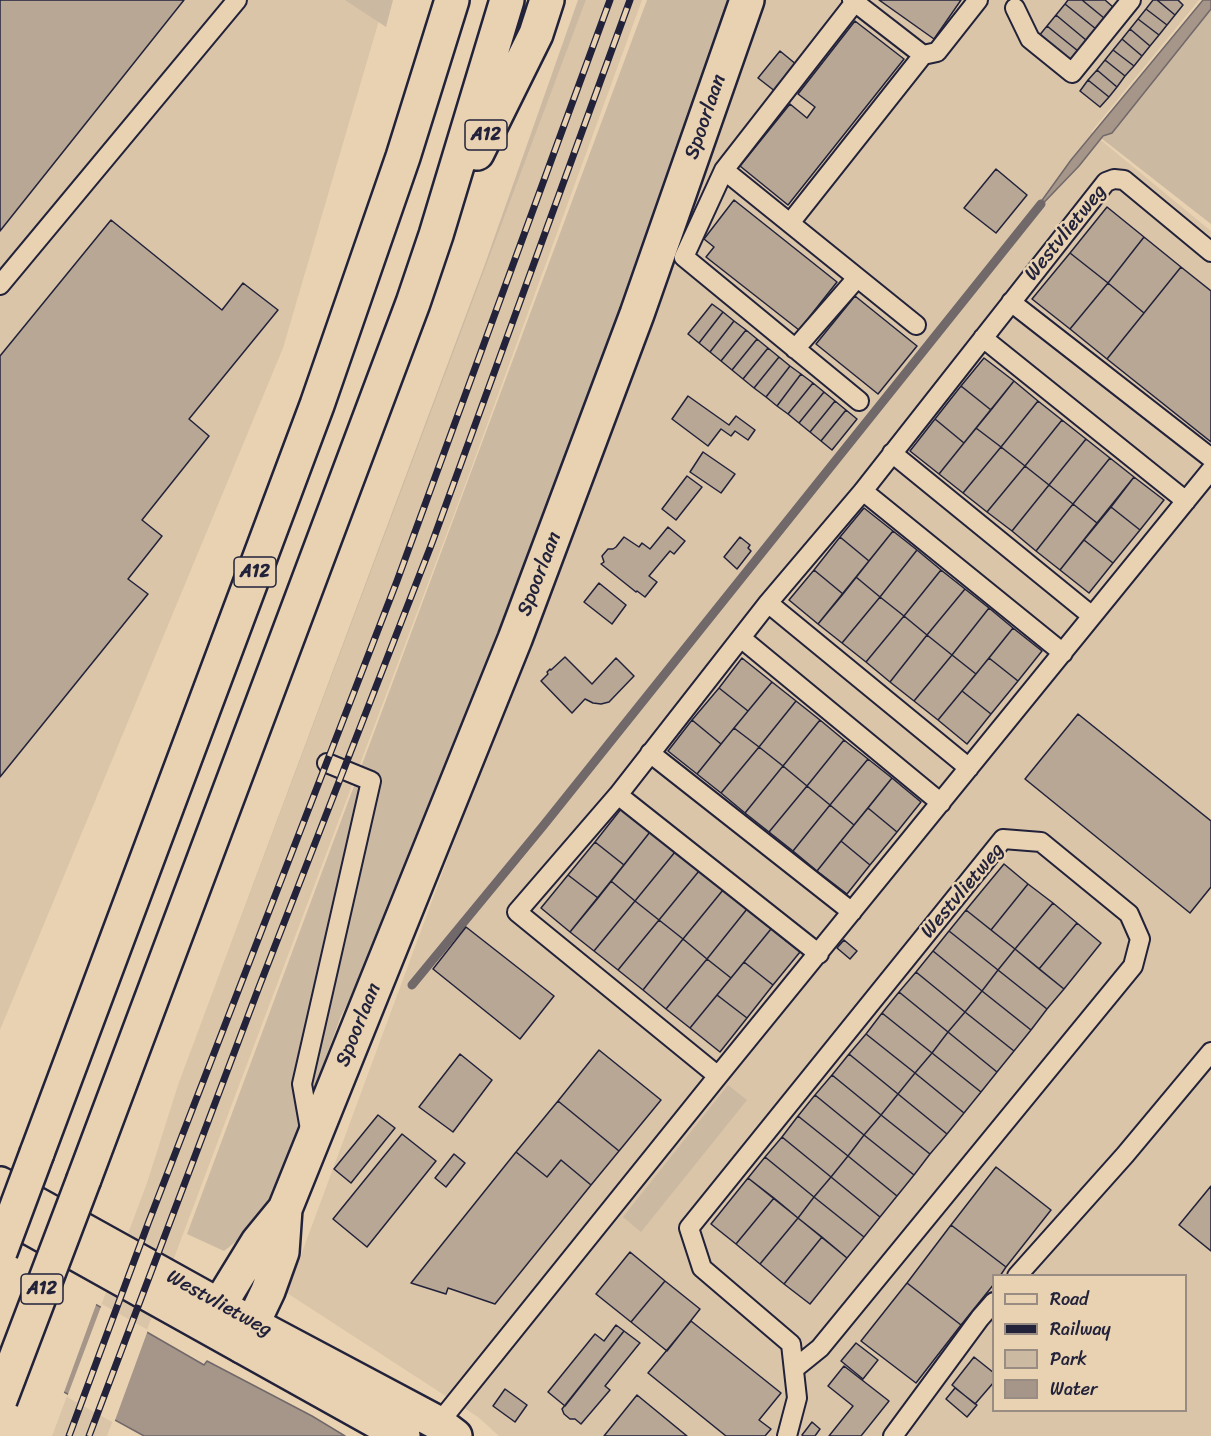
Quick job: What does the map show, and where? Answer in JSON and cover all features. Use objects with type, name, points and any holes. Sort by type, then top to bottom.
[{"type":"main road","name":"A12","points":[[0,1400],[358,454],[436,235],[507,0]]},
{"type":"main road","name":"A12","points":[[436,235],[536,34],[548,0]]},
{"type":"main road","name":"Spoorlaan","points":[[247,1335],[268,1291],[282,1252],[285,1209],[515,639],[637,314],[747,0]]},
{"type":"main road","name":"A12","points":[[0,1252],[317,405],[399,168],[450,4]]},
{"type":"main road","name":"Westvlietweg","points":[[0,1184],[247,1335],[403,1436]]},
{"type":"main road","name":"Spoorlaan","points":[[212,1315],[258,1242],[285,1209]]},
{"type":"main road","name":"Westvlietweg","points":[[0,1211],[212,1315]]},
{"type":"main road","name":"Westvlietweg","points":[[247,1335],[441,1432]]},
{"type":"lane","points":[[0,285],[237,0]]},
{"type":"lane","points":[[790,223],[923,55],[937,52],[978,0]]},
{"type":"lane","points":[[1014,3],[1030,39],[1072,73],[1131,0]]},
{"type":"lane","name":"Spoorlaan","points":[[859,401],[684,257],[724,170],[854,1],[923,55]]},
{"type":"lane","name":"Spoorlaan","points":[[724,170],[916,325]]},
{"type":"lane","name":"Westvlietweg","points":[[718,1076],[517,912],[618,795],[768,603],[863,491],[1106,182],[1114,179],[1124,180],[1211,252]]},
{"type":"lane","points":[[795,349],[858,278]]},
{"type":"lane","points":[[1011,302],[1211,458]]},
{"type":"lane","points":[[983,338],[1186,501]]},
{"type":"lane","points":[[892,453],[1092,616]]},
{"type":"lane","name":"Westvlietweg","points":[[441,1432],[718,1076],[1211,470]]},
{"type":"lane","points":[[863,491],[1063,653]]},
{"type":"lane","points":[[768,603],[969,768]]},
{"type":"lane","points":[[741,638],[941,803]]},
{"type":"lane","points":[[650,753],[852,912]]},
{"type":"lane","name":"Spoorlaan","points":[[312,1139],[302,1084],[371,780],[327,763]]},
{"type":"lane","points":[[618,795],[819,954]]},
{"type":"lane","name":"Westvlietweg","points":[[787,1436],[797,1398],[791,1344],[702,1268],[689,1228],[1003,839],[1041,842],[1129,914],[1140,939],[1134,966],[820,1348],[794,1369]]},
{"type":"lane","points":[[1018,1274],[1125,1155],[1211,1052]]},
{"type":"lane","points":[[893,1436],[992,1303]]},
{"type":"shaded area","points":[[0,0],[385,0],[283,348],[0,1030]]},
{"type":"shaded area","points":[[586,0],[642,0],[468,477],[107,1436],[52,1436],[147,1183],[178,1085]]},
{"type":"shaded area","points":[[765,0],[1199,0],[1091,132],[1211,231],[1211,1436],[499,1436],[478,1417],[287,1293]]},
{"type":"green space","points":[[345,0],[393,0],[386,27]]},
{"type":"green space","points":[[578,0],[586,0],[178,1085],[485,264]]},
{"type":"green space","points":[[647,0],[733,0],[495,645],[378,945],[341,1016],[280,1181],[258,1224],[224,1251],[187,1234]]},
{"type":"green space","points":[[1211,9],[1211,224],[1101,138],[1112,133]]},
{"type":"green space","points":[[728,1085],[747,1100],[641,1232],[623,1217]]},
{"type":"water","points":[[1203,0],[1211,0],[1211,9],[1112,133],[1103,136],[1079,166],[1030,217],[1071,160]]},
{"type":"water","points":[[0,1253],[204,1365],[207,1361],[312,1416],[345,1436],[144,1436],[0,1357]]},
{"type":"pier","points":[[0,1250],[97,1302],[63,1395],[0,1360]]},
{"type":"pier","points":[[102,1304],[148,1330],[114,1423],[67,1397]]},
{"type":"building","points":[[0,0],[184,0],[0,231]]},
{"type":"building","points":[[879,0],[961,0],[934,39]]},
{"type":"building","points":[[1068,0],[1082,0],[1104,18],[1096,29],[1065,4]]},
{"type":"building","points":[[1082,0],[1105,0],[1113,7],[1104,18]]},
{"type":"building","points":[[1153,0],[1157,0],[1175,15],[1167,25],[1146,9]]},
{"type":"building","points":[[1157,0],[1178,0],[1183,5],[1175,15]]},
{"type":"building","points":[[1065,4],[1096,29],[1086,40],[1056,15]]},
{"type":"building","points":[[1146,9],[1167,25],[1159,35],[1138,19]]},
{"type":"building","points":[[1056,15],[1086,40],[1078,51],[1047,26]]},
{"type":"building","points":[[1138,19],[1159,35],[1150,46],[1130,29]]},
{"type":"building","points":[[855,21],[904,59],[788,205],[740,166],[790,104],[807,118],[815,107],[798,94]]},
{"type":"building","points":[[1047,26],[1078,51],[1069,62],[1038,37]]},
{"type":"building","points":[[1130,29],[1150,46],[1142,56],[1122,39]]},
{"type":"building","points":[[1122,39],[1142,56],[1134,66],[1113,50]]},
{"type":"building","points":[[1113,50],[1134,66],[1125,76],[1105,60]]},
{"type":"building","points":[[780,51],[797,65],[776,92],[758,78]]},
{"type":"building","points":[[1105,60],[1125,76],[1117,87],[1097,70]]},
{"type":"building","points":[[1097,70],[1117,87],[1109,97],[1088,80]]},
{"type":"building","points":[[1088,80],[1109,97],[1100,107],[1080,91]]},
{"type":"building","points":[[996,169],[1027,195],[996,233],[964,208]]},
{"type":"building","points":[[734,200],[837,282],[799,330],[706,257],[714,247],[704,239]]},
{"type":"building","points":[[1107,207],[1144,237],[1108,283],[1070,253]]},
{"type":"building","points":[[111,220],[222,310],[243,283],[278,310],[189,419],[209,436],[142,520],[162,536],[128,579],[148,594],[0,777],[0,356]]},
{"type":"building","points":[[1144,237],[1181,267],[1144,313],[1108,283]]},
{"type":"building","points":[[1070,253],[1108,283],[1070,329],[1032,299]]},
{"type":"building","points":[[1181,267],[1211,291],[1211,442],[1107,359]]},
{"type":"building","points":[[1108,283],[1144,313],[1107,359],[1070,329]]},
{"type":"building","points":[[855,296],[917,346],[878,394],[816,344]]},
{"type":"building","points":[[712,304],[723,312],[699,343],[688,334]]},
{"type":"building","points":[[723,312],[734,321],[710,352],[699,343]]},
{"type":"building","points":[[734,321],[746,330],[721,361],[710,352]]},
{"type":"building","points":[[746,330],[757,339],[732,370],[721,361]]},
{"type":"building","points":[[757,339],[768,348],[743,379],[732,370]]},
{"type":"building","points":[[768,348],[779,357],[754,388],[743,379]]},
{"type":"building","points":[[779,357],[790,366],[766,397],[754,388]]},
{"type":"building","points":[[984,358],[1014,381],[991,410],[961,386]]},
{"type":"building","points":[[790,366],[801,374],[777,406],[766,397]]},
{"type":"building","points":[[801,374],[813,383],[788,414],[777,406]]},
{"type":"building","points":[[1014,381],[1038,401],[1001,447],[976,428]]},
{"type":"building","points":[[813,383],[824,392],[799,423],[788,414]]},
{"type":"building","points":[[961,386],[991,410],[964,443],[935,419]]},
{"type":"building","points":[[824,392],[835,401],[810,432],[799,423]]},
{"type":"building","points":[[688,396],[729,425],[736,416],[755,430],[748,440],[735,431],[731,436],[721,429],[708,446],[672,419]]},
{"type":"building","points":[[835,401],[846,410],[821,441],[810,432]]},
{"type":"building","points":[[1038,401],[1062,420],[1025,466],[1001,447]]},
{"type":"building","points":[[846,410],[857,419],[832,450],[821,441]]},
{"type":"building","points":[[935,419],[964,443],[939,474],[910,451]]},
{"type":"building","points":[[1062,420],[1086,439],[1049,485],[1025,466]]},
{"type":"building","points":[[976,428],[1001,447],[963,493],[939,474]]},
{"type":"building","points":[[1086,439],[1110,458],[1073,504],[1049,485]]},
{"type":"building","points":[[1001,447],[1025,466],[987,512],[963,493]]},
{"type":"building","points":[[703,452],[735,474],[721,493],[690,472]]},
{"type":"building","points":[[1110,458],[1134,477],[1097,523],[1073,504]]},
{"type":"building","points":[[1025,466],[1049,485],[1012,531],[987,512]]},
{"type":"building","points":[[687,476],[702,487],[676,520],[662,509]]},
{"type":"building","points":[[1134,477],[1164,500],[1140,530],[1111,507]]},
{"type":"building","points":[[1049,485],[1073,504],[1036,551],[1012,531]]},
{"type":"building","points":[[1073,504],[1097,523],[1060,570],[1036,551]]},
{"type":"building","points":[[1111,507],[1140,530],[1113,563],[1084,540]]},
{"type":"building","points":[[864,508],[893,531],[869,561],[840,537]]},
{"type":"building","points":[[668,527],[685,541],[674,554],[670,551],[649,576],[657,582],[645,597],[601,564],[604,562],[602,556],[608,549],[616,547],[624,537],[639,547],[642,543],[650,549]]},
{"type":"building","points":[[893,531],[917,550],[880,597],[856,577]]},
{"type":"building","points":[[740,537],[750,545],[748,548],[751,551],[737,569],[724,557]]},
{"type":"building","points":[[840,537],[869,561],[843,594],[814,570]]},
{"type":"building","points":[[1084,540],[1113,563],[1089,593],[1060,570]]},
{"type":"building","points":[[917,550],[941,570],[904,616],[880,597]]},
{"type":"building","points":[[814,570],[843,594],[818,624],[789,600]]},
{"type":"building","points":[[941,570],[965,589],[927,635],[904,616]]},
{"type":"building","points":[[856,577],[880,597],[842,643],[818,624]]},
{"type":"building","points":[[599,583],[626,605],[612,624],[584,602]]},
{"type":"building","points":[[965,589],[989,608],[952,655],[927,635]]},
{"type":"building","points":[[880,597],[904,616],[866,662],[842,643]]},
{"type":"building","points":[[989,608],[1013,628],[976,674],[952,655]]},
{"type":"building","points":[[904,616],[927,635],[890,682],[866,662]]},
{"type":"building","points":[[1013,628],[1042,651],[1018,681],[989,658]]},
{"type":"building","points":[[927,635],[952,655],[914,701],[890,682]]},
{"type":"building","points":[[952,655],[976,674],[938,720],[914,701]]},
{"type":"building","points":[[565,657],[592,684],[616,658],[634,676],[609,702],[593,703],[585,699],[572,713],[541,681],[550,669]]},
{"type":"building","points":[[742,658],[772,682],[748,711],[719,688]]},
{"type":"building","points":[[989,658],[1018,681],[991,714],[962,691]]},
{"type":"building","points":[[772,682],[796,701],[759,747],[734,728]]},
{"type":"building","points":[[719,688],[748,711],[721,744],[692,720]]},
{"type":"building","points":[[962,691],[991,714],[967,744],[938,720]]},
{"type":"building","points":[[796,701],[820,720],[783,766],[759,747]]},
{"type":"building","points":[[1078,714],[1211,821],[1211,887],[1190,913],[1025,779]]},
{"type":"building","points":[[692,720],[721,744],[697,774],[668,751]]},
{"type":"building","points":[[820,720],[844,740],[807,786],[783,766]]},
{"type":"building","points":[[734,728],[759,747],[721,793],[697,774]]},
{"type":"building","points":[[844,740],[868,759],[830,805],[807,786]]},
{"type":"building","points":[[759,747],[783,766],[745,813],[721,793]]},
{"type":"building","points":[[868,759],[892,778],[854,825],[830,805]]},
{"type":"building","points":[[783,766],[807,786],[769,832],[745,813]]},
{"type":"building","points":[[892,778],[921,802],[897,832],[868,808]]},
{"type":"building","points":[[807,786],[830,805],[793,851],[769,832]]},
{"type":"building","points":[[830,805],[854,825],[817,871],[793,851]]},
{"type":"building","points":[[868,808],[897,832],[870,865],[841,841]]},
{"type":"building","points":[[621,809],[650,832],[624,865],[595,842]]},
{"type":"building","points":[[650,832],[675,852],[635,901],[611,881]]},
{"type":"building","points":[[841,841],[870,865],[847,894],[817,871]]},
{"type":"building","points":[[595,842],[624,865],[598,898],[568,875]]},
{"type":"building","points":[[675,852],[699,871],[659,920],[635,901]]},
{"type":"building","points":[[1004,864],[1028,884],[991,930],[966,910]]},
{"type":"building","points":[[699,871],[723,890],[683,939],[659,920]]},
{"type":"building","points":[[568,875],[598,898],[570,932],[541,908]]},
{"type":"building","points":[[611,881],[635,901],[594,951],[570,932]]},
{"type":"building","points":[[1028,884],[1053,903],[1015,949],[991,930]]},
{"type":"building","points":[[723,890],[747,909],[707,959],[683,939]]},
{"type":"building","points":[[635,901],[659,920],[618,970],[594,951]]},
{"type":"building","points":[[1053,903],[1077,923],[1039,969],[1015,949]]},
{"type":"building","points":[[747,909],[771,929],[731,978],[707,959]]},
{"type":"building","points":[[966,910],[1015,949],[998,970],[949,931]]},
{"type":"building","points":[[659,920],[683,939],[643,990],[618,970]]},
{"type":"building","points":[[1077,923],[1101,943],[1064,989],[1039,969]]},
{"type":"building","points":[[466,927],[554,996],[520,1039],[433,969]]},
{"type":"building","points":[[771,929],[800,952],[773,985],[744,962]]},
{"type":"building","points":[[949,931],[998,970],[982,991],[933,951]]},
{"type":"building","points":[[683,939],[707,959],[666,1009],[643,990]]},
{"type":"building","points":[[844,940],[857,951],[850,959],[837,948]]},
{"type":"building","points":[[1015,949],[1064,989],[1047,1009],[998,970]]},
{"type":"building","points":[[933,951],[982,991],[965,1012],[916,972]]},
{"type":"building","points":[[707,959],[731,978],[690,1028],[666,1009]]},
{"type":"building","points":[[744,962],[773,985],[747,1018],[717,995]]},
{"type":"building","points":[[998,970],[1047,1009],[1031,1030],[982,991]]},
{"type":"building","points":[[916,972],[965,1012],[948,1032],[899,992]]},
{"type":"building","points":[[982,991],[1031,1030],[1014,1051],[965,1012]]},
{"type":"building","points":[[899,992],[948,1032],[932,1053],[882,1013]]},
{"type":"building","points":[[717,995],[747,1018],[720,1052],[690,1028]]},
{"type":"building","points":[[965,1012],[1014,1051],[997,1072],[948,1032]]},
{"type":"building","points":[[882,1013],[932,1053],[915,1073],[866,1034]]},
{"type":"building","points":[[948,1032],[997,1072],[981,1092],[932,1053]]},
{"type":"building","points":[[866,1034],[915,1073],[898,1094],[849,1054]]},
{"type":"building","points":[[599,1050],[661,1100],[619,1151],[558,1101]]},
{"type":"building","points":[[932,1053],[981,1092],[964,1113],[915,1073]]},
{"type":"building","points":[[460,1054],[492,1080],[453,1132],[419,1107]]},
{"type":"building","points":[[849,1054],[898,1094],[881,1115],[832,1075]]},
{"type":"building","points":[[915,1073],[964,1113],[947,1134],[898,1094]]},
{"type":"building","points":[[832,1075],[881,1115],[864,1135],[815,1095]]},
{"type":"building","points":[[898,1094],[947,1134],[930,1154],[881,1115]]},
{"type":"building","points":[[815,1095],[864,1135],[848,1156],[798,1116]]},
{"type":"building","points":[[558,1101],[619,1151],[591,1185],[561,1160],[547,1177],[516,1152]]},
{"type":"building","points":[[378,1115],[395,1128],[351,1183],[334,1169]]},
{"type":"building","points":[[881,1115],[930,1154],[914,1175],[864,1135]]},
{"type":"building","points":[[798,1116],[848,1156],[831,1177],[782,1137]]},
{"type":"building","points":[[402,1134],[436,1161],[367,1247],[333,1219]]},
{"type":"building","points":[[864,1135],[914,1175],[897,1196],[848,1156]]},
{"type":"building","points":[[782,1137],[831,1177],[814,1197],[765,1157]]},
{"type":"building","points":[[516,1152],[547,1177],[561,1160],[591,1185],[495,1304],[448,1288],[446,1294],[411,1283]]},
{"type":"building","points":[[454,1154],[465,1163],[446,1187],[435,1178]]},
{"type":"building","points":[[848,1156],[897,1196],[880,1217],[831,1177]]},
{"type":"building","points":[[765,1157],[814,1197],[798,1218],[748,1178]]},
{"type":"building","points":[[996,1167],[1051,1210],[1006,1267],[951,1225]]},
{"type":"building","points":[[831,1177],[880,1217],[864,1237],[814,1197]]},
{"type":"building","points":[[748,1178],[774,1198],[736,1244],[711,1224]]},
{"type":"building","points":[[1211,1186],[1211,1251],[1179,1225]]},
{"type":"building","points":[[814,1197],[864,1237],[847,1258],[798,1218]]},
{"type":"building","points":[[774,1198],[798,1218],[760,1264],[736,1244]]},
{"type":"building","points":[[798,1218],[822,1237],[784,1284],[760,1264]]},
{"type":"building","points":[[951,1225],[1006,1267],[1001,1274],[992,1274],[992,1286],[961,1325],[907,1283]]},
{"type":"building","points":[[822,1237],[847,1258],[810,1304],[784,1284]]},
{"type":"building","points":[[630,1252],[665,1281],[631,1322],[596,1294]]},
{"type":"building","points":[[665,1281],[700,1309],[667,1351],[631,1322]]},
{"type":"building","points":[[907,1283],[961,1325],[916,1383],[861,1341]]},
{"type":"building","points":[[691,1321],[781,1393],[759,1420],[771,1429],[765,1436],[726,1436],[648,1373]]},
{"type":"building","points":[[616,1325],[624,1331],[565,1406],[548,1392],[595,1334],[604,1341]]},
{"type":"building","points":[[624,1331],[640,1343],[605,1386],[610,1390],[581,1424],[575,1419],[570,1419],[562,1409]]},
{"type":"building","points":[[856,1343],[878,1360],[863,1379],[841,1361]]},
{"type":"building","points":[[974,1357],[992,1371],[992,1384],[975,1404],[952,1385]]},
{"type":"building","points":[[844,1366],[889,1401],[861,1436],[829,1436],[853,1406],[828,1386]]},
{"type":"building","points":[[955,1388],[977,1405],[967,1417],[946,1399]]},
{"type":"building","points":[[505,1389],[527,1405],[515,1422],[493,1406]]},
{"type":"building","points":[[637,1395],[687,1436],[604,1436]]},
{"type":"building","points":[[812,1422],[820,1429],[815,1436],[803,1436],[802,1435]]},
{"type":"waterway","points":[[412,985],[543,826],[1041,204]]},
{"type":"railway","points":[[69,1436],[149,1221],[397,581],[610,0]]},
{"type":"railway","points":[[89,1436],[259,987],[432,543],[630,0]]}]
